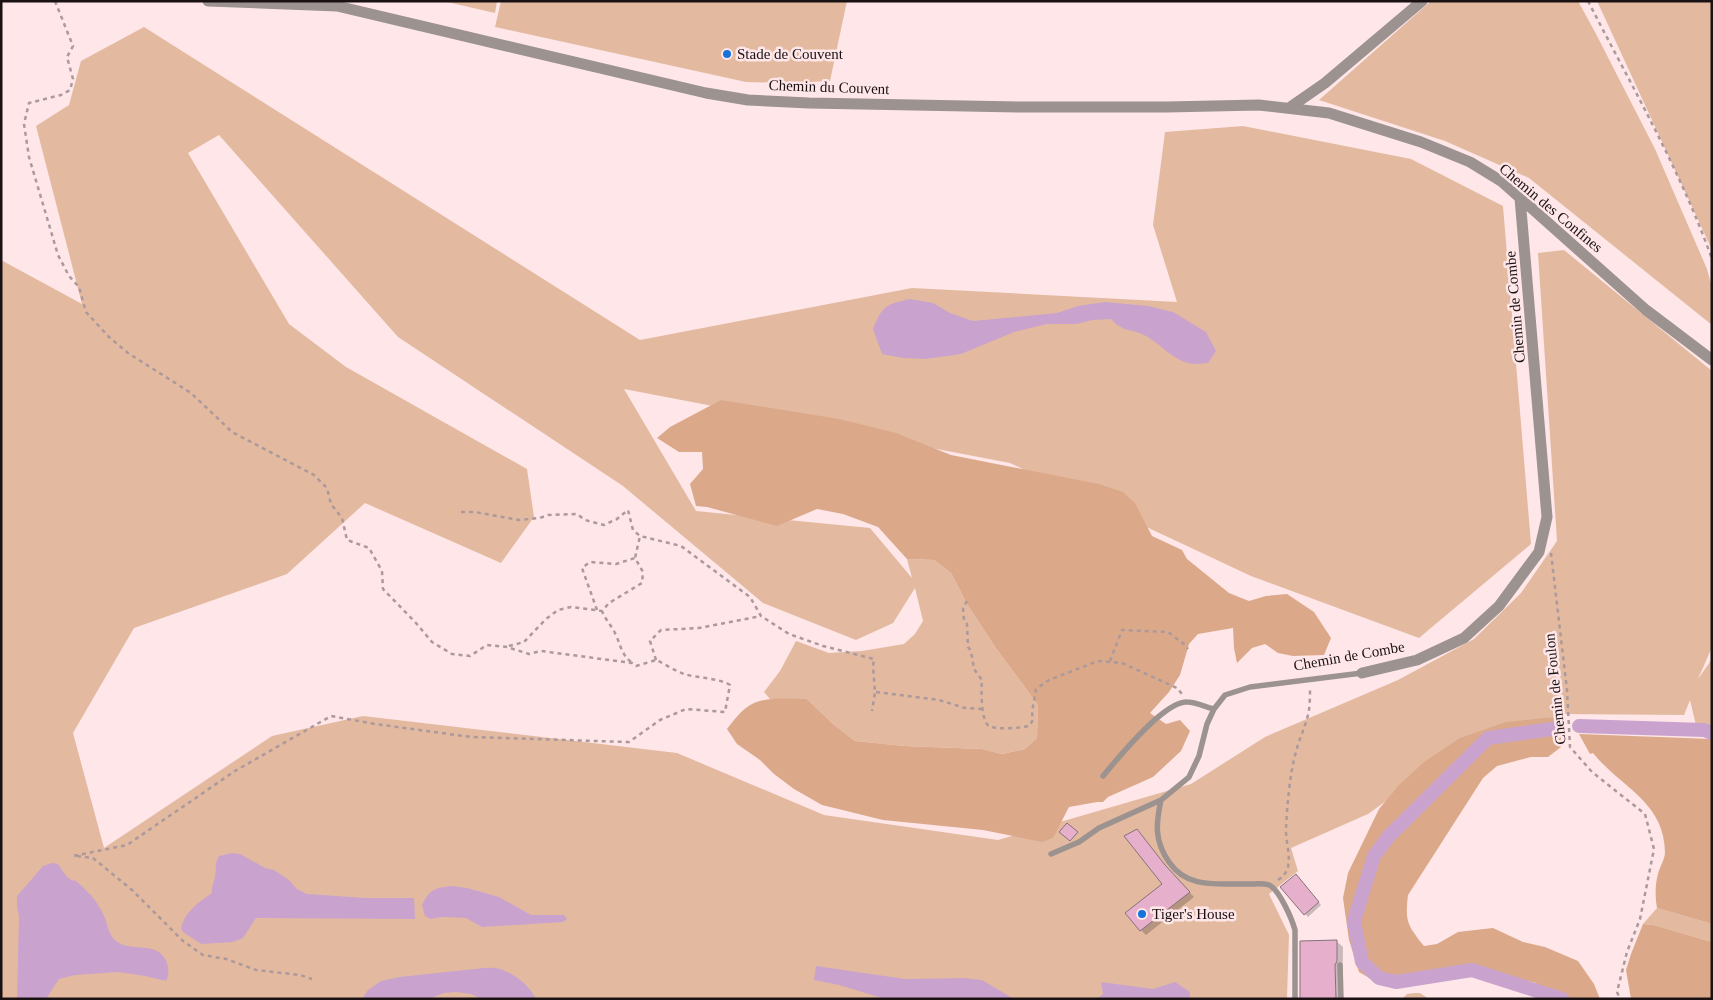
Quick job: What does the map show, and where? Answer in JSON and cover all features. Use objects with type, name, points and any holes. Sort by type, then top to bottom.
[{"type":"street","name":"Chemin du Couvent","points":[[208,1],[338,6],[706,93],[748,100],[1018,107],[1167,107],[1259,104],[1289,108]]},
{"type":"street","points":[[1289,108],[1325,83],[1422,1]]},
{"type":"street","name":"Chemin des Confines","points":[[1289,108],[1329,113],[1420,142],[1470,162],[1501,181],[1646,310],[1712,360]]},
{"type":"street","name":"Chemin de Combe","points":[[1362,673],[1417,660],[1464,638],[1499,606],[1539,552],[1547,517],[1520,198]]},
{"type":"lane","name":"Chemin de Combe","points":[[1051,854],[1079,842],[1099,828],[1161,800],[1189,777],[1199,756],[1207,724],[1214,709],[1225,696],[1250,687],[1362,673]]},
{"type":"lane","points":[[1103,776],[1150,724],[1174,704],[1187,702],[1214,709]]},
{"type":"lane","points":[[1161,800],[1157,819],[1159,844],[1172,866],[1183,877],[1191,881],[1204,883],[1270,885],[1275,890],[1293,922],[1295,930],[1295,999]]},
{"type":"lane","points":[[1340,965],[1341,999]]},
{"type":"path","points":[[55,1],[73,46],[67,57],[74,79],[70,90],[66,93],[29,103],[24,124],[29,157],[58,254],[69,276],[79,287],[86,312],[109,337],[128,353],[191,393],[232,432],[314,475],[327,488],[331,504],[342,518],[347,540],[369,548],[382,571],[383,588],[432,642],[452,654],[470,656],[487,645],[508,647],[529,654],[540,651],[632,663]]},
{"type":"path","points":[[1588,1],[1663,148],[1702,232],[1712,259]]},
{"type":"path","points":[[461,512],[475,512],[519,520],[540,518],[548,515],[577,514],[585,520],[604,525],[617,519],[628,510],[633,530],[640,536],[682,546],[750,597],[761,616],[790,634],[823,646],[874,659],[875,692],[872,711]]},
{"type":"path","points":[[602,611],[609,603],[642,583],[643,572],[634,558],[640,536]]},
{"type":"path","name":"Chemin de Foulon","points":[[1551,546],[1567,690],[1570,747],[1592,772],[1645,814],[1654,849],[1640,920],[1627,952],[1617,992],[1620,999]]},
{"type":"path","points":[[598,610],[582,568],[590,562],[616,564],[634,558]]},
{"type":"path","points":[[967,601],[964,608],[964,620],[967,624],[968,647],[974,669],[982,680],[980,694],[983,701],[985,722],[989,726],[1019,728],[1029,726],[1033,720],[1032,704],[1036,695],[1036,689],[1049,680],[1098,661],[1122,663],[1177,688],[1187,702]]},
{"type":"path","points":[[508,647],[524,642],[546,619],[558,610],[571,607],[602,611]]},
{"type":"path","points":[[312,979],[300,975],[256,970],[226,959],[203,955],[183,941],[132,890],[93,858],[73,856],[127,845],[235,771],[331,716],[375,724],[471,736],[629,742],[660,720],[686,709],[725,712],[730,686],[724,681],[683,674],[656,660],[636,666],[626,658],[614,631],[606,621],[602,611]]},
{"type":"path","points":[[656,660],[650,641],[661,630],[699,628],[761,616]]},
{"type":"path","points":[[1110,662],[1122,630],[1168,632],[1188,649]]},
{"type":"path","points":[[1270,885],[1283,877],[1288,870],[1286,829],[1295,752],[1309,710],[1310,680]]},
{"type":"path","points":[[875,692],[939,700],[965,708],[983,709]]},
{"type":"shaded area","points":[[443,1],[497,1],[495,13]]},
{"type":"shaded area","name":"Stade de Couvent","points":[[501,1],[847,1],[830,81],[791,83],[746,82],[495,27]]},
{"type":"shaded area","points":[[1431,1],[1578,1],[1655,149],[1707,269],[1712,288],[1712,325],[1529,178],[1445,141],[1319,100]]},
{"type":"shaded area","points":[[1597,1],[1712,1],[1712,250]]},
{"type":"shaded area","points":[[144,27],[640,340],[912,288],[1177,302],[1153,225],[1165,132],[1243,126],[1411,159],[1503,206],[1531,544],[1419,638],[1251,576],[1010,463],[624,389],[696,511],[870,528],[912,578],[907,559],[934,560],[951,573],[967,604],[995,647],[1038,705],[1037,738],[1025,749],[1002,754],[982,749],[905,746],[855,741],[833,724],[807,699],[770,699],[764,692],[780,671],[796,641],[829,653],[862,651],[904,644],[915,634],[923,621],[915,588],[893,623],[856,640],[763,603],[623,486],[398,337],[219,135],[188,153],[289,324],[346,367],[527,469],[534,517],[501,563],[365,503],[287,574],[134,628],[73,733],[104,848],[272,736],[363,716],[677,753],[824,815],[998,840],[1191,784],[1265,737],[1398,680],[1474,639],[1521,593],[1557,541],[1538,253],[1564,250],[1712,371],[1712,647],[1698,679],[1712,659],[1712,727],[1696,725],[1690,700],[1684,715],[1562,714],[1462,746],[1368,814],[1291,848],[1298,871],[1269,894],[1289,935],[1287,999],[1,999],[1,260],[82,304],[36,126],[69,105],[81,61]]},
{"type":"shaded area","points":[[910,299],[933,303],[950,313],[973,321],[1057,313],[1078,306],[1105,302],[1148,306],[1173,312],[1206,332],[1216,351],[1208,363],[1188,363],[1182,361],[1148,337],[1122,328],[1111,319],[1093,320],[1076,324],[1047,324],[1014,332],[961,354],[948,356],[925,359],[903,358],[882,354],[873,329],[879,315],[886,307]]},
{"type":"shaded area","points":[[721,400],[839,419],[896,433],[951,455],[1099,484],[1123,492],[1135,503],[1152,536],[1182,550],[1187,559],[1229,593],[1249,601],[1266,596],[1287,594],[1314,612],[1331,638],[1324,655],[1293,656],[1278,653],[1265,644],[1252,648],[1237,663],[1233,628],[1198,634],[1189,644],[1180,675],[1169,692],[1150,713],[1166,724],[1180,720],[1190,731],[1181,751],[1153,777],[1108,797],[1103,802],[1069,807],[1053,838],[1042,842],[983,830],[883,820],[822,805],[794,789],[774,774],[760,760],[737,744],[727,729],[738,715],[759,701],[779,698],[807,699],[833,724],[855,741],[905,746],[982,749],[1002,754],[1025,749],[1037,738],[1038,705],[995,647],[967,604],[951,573],[934,560],[907,559],[878,527],[843,514],[817,509],[777,526],[707,507],[696,506],[690,484],[703,469],[702,452],[679,452],[657,438],[670,427]]},
{"type":"shaded area","points":[[1554,717],[1561,735],[1561,747],[1548,757],[1531,757],[1497,766],[1483,778],[1408,895],[1407,917],[1414,933],[1424,946],[1437,944],[1458,932],[1493,928],[1523,942],[1545,947],[1578,961],[1594,984],[1600,999],[1549,999],[1536,983],[1472,967],[1389,986],[1378,983],[1359,972],[1349,940],[1343,898],[1348,873],[1379,809],[1400,784],[1424,762],[1460,738],[1506,722]]},
{"type":"shaded area","points":[[1579,734],[1712,739],[1712,924],[1657,908],[1656,882],[1665,852],[1663,834],[1657,820],[1639,796],[1593,753],[1590,754]]},
{"type":"shaded area","points":[[232,853],[240,854],[265,868],[274,870],[289,880],[297,889],[307,894],[366,898],[414,898],[415,919],[256,918],[243,938],[233,942],[201,944],[181,929],[185,917],[212,893],[219,856]]},
{"type":"shaded area","points":[[52,863],[58,864],[68,878],[73,881],[75,880],[91,895],[105,918],[109,932],[120,944],[150,949],[163,955],[168,968],[166,981],[118,972],[75,975],[59,979],[46,999],[17,999],[19,916],[17,896],[43,866]]},
{"type":"shaded area","points":[[452,886],[499,897],[531,915],[564,915],[567,919],[563,922],[482,927],[466,918],[443,917],[430,919],[425,916],[422,905],[430,892]]},
{"type":"shaded area","points":[[1657,908],[1712,924],[1712,942],[1654,925],[1643,924]]},
{"type":"shaded area","points":[[1643,924],[1654,925],[1712,942],[1712,999],[1631,999],[1626,970]]},
{"type":"shaded area","points":[[816,966],[905,979],[965,978],[982,980],[1014,999],[885,999],[839,985],[814,980]]},
{"type":"shaded area","points":[[498,968],[511,974],[525,985],[536,999],[481,999],[471,994],[456,992],[444,993],[429,999],[362,999],[368,990],[381,981],[399,977]]},
{"type":"shaded area","points":[[1101,982],[1153,989],[1175,982],[1190,992],[1190,999],[1096,999],[1103,994]]},
{"type":"shaded area","points":[[1420,993],[1429,999],[1402,999],[1407,994]]},
{"type":"building","points":[[1067,823],[1078,832],[1070,841],[1059,832]]},
{"type":"building","points":[[1137,829],[1165,865],[1190,892],[1140,931],[1125,913],[1162,884],[1124,836]]},
{"type":"building","points":[[1296,874],[1319,902],[1304,915],[1280,887]]},
{"type":"building","points":[[1337,940],[1337,961],[1335,965],[1336,999],[1300,999],[1300,941]]},
{"type":"waterway","points":[[1579,726],[1704,730],[1712,733]]},
{"type":"waterway","points":[[1559,728],[1488,738],[1389,836],[1374,856],[1354,921],[1362,962],[1379,978],[1396,982],[1472,970],[1562,999]]},
{"type":"place","name":"Stade de Couvent","points":[[727,54]]},
{"type":"place","name":"Tiger's House","points":[[1142,914]]}]
